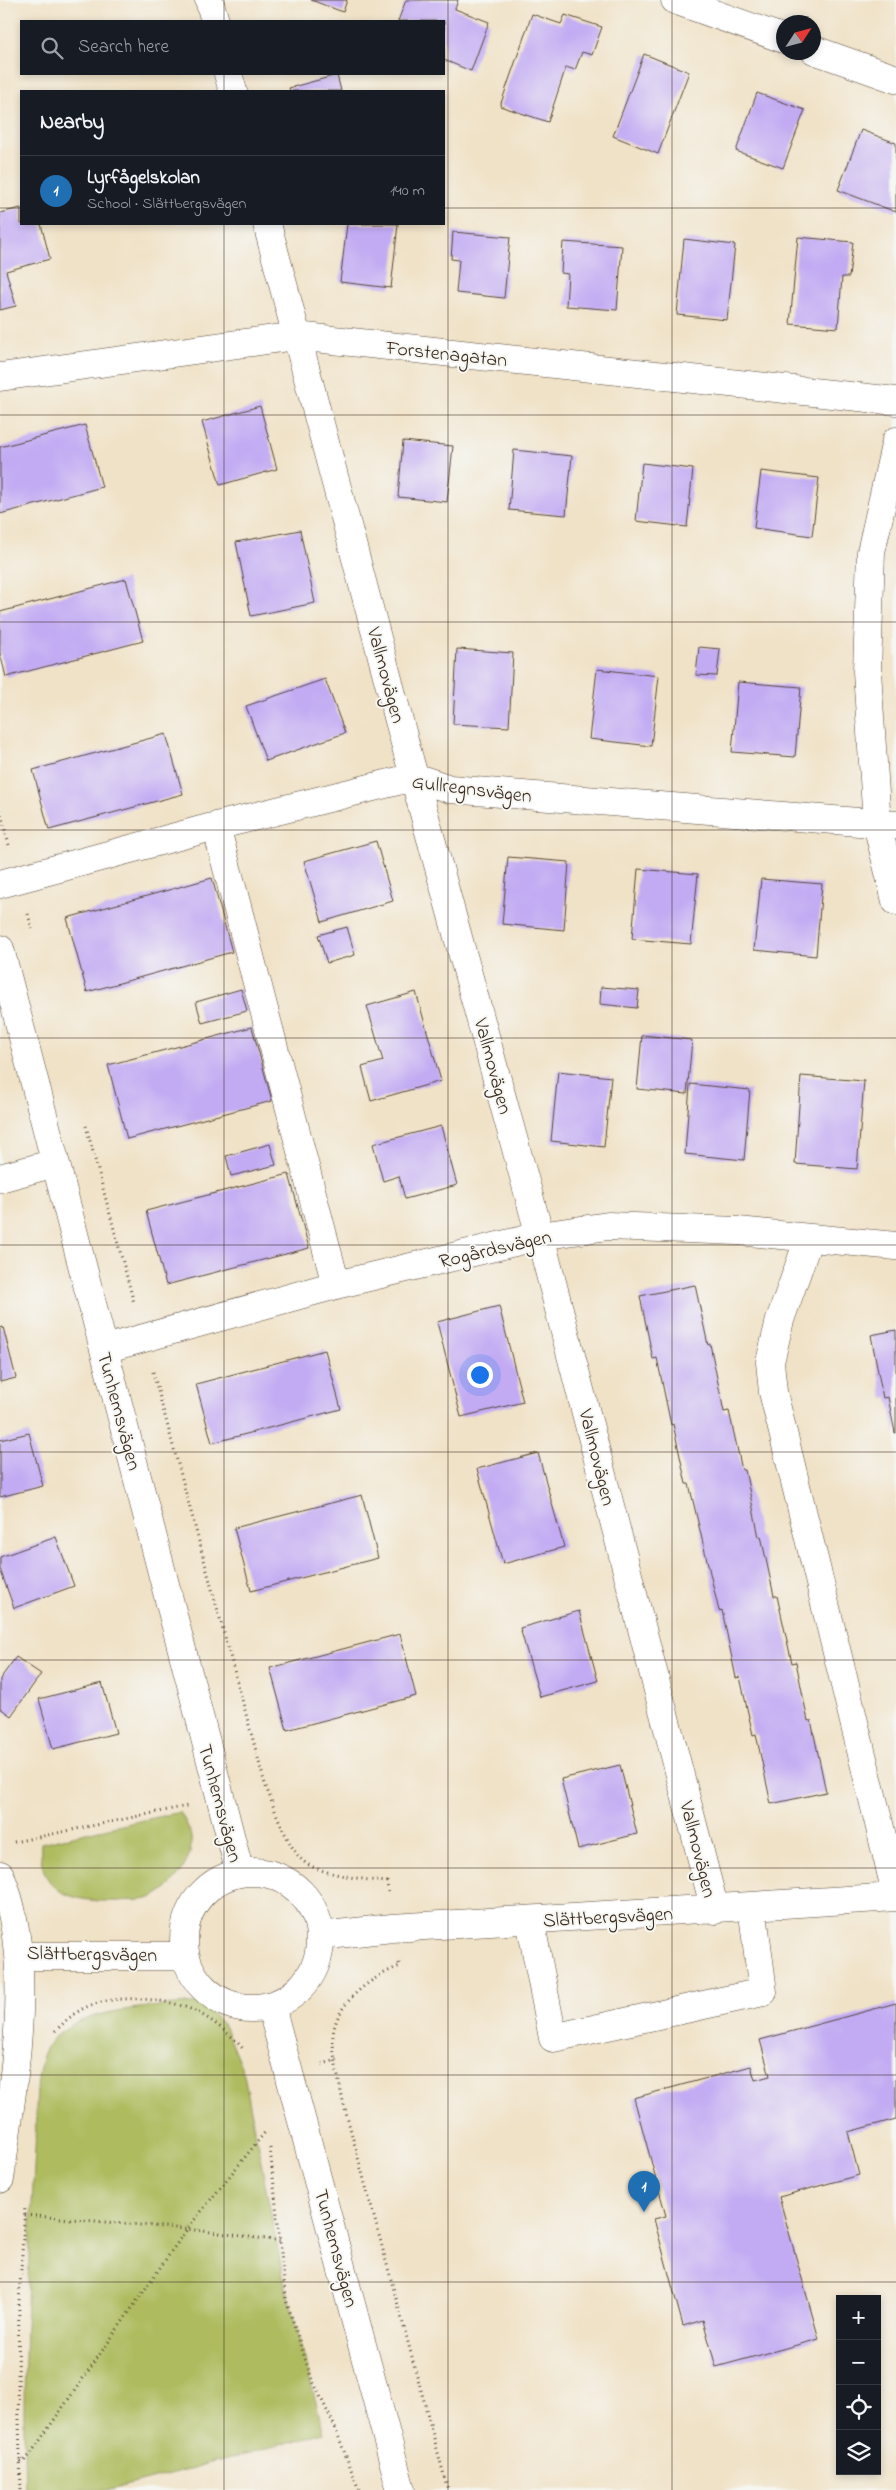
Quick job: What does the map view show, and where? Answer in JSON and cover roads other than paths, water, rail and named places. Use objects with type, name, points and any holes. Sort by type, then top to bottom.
[{"type":"street","points":[[209,0],[215,20]]},
{"type":"street","points":[[675,0],[776,36]]},
{"type":"street","points":[[821,52],[896,79]]},
{"type":"street","points":[[228,75],[233,90]]},
{"type":"street","name":"Vallmovägen","points":[[267,225],[414,777],[540,1236],[714,1910]]},
{"type":"street","name":"Forstenagatan","points":[[0,377],[296,336],[896,402]]},
{"type":"street","points":[[896,441],[871,552],[866,671],[896,902]]},
{"type":"street","name":"Gullregnsvägen","points":[[9,882],[216,826],[414,777],[450,789],[886,824]]},
{"type":"street","points":[[216,826],[336,1285]]},
{"type":"street","name":"Tunhemsvägen","points":[[0,949],[240,1873]]},
{"type":"street","points":[[0,1178],[55,1163]]},
{"type":"street","name":"Rogårdsvägen","points":[[104,1349],[336,1285],[540,1236],[608,1226],[738,1231],[896,1246]]},
{"type":"street","points":[[810,1238],[776,1336],[770,1362],[773,1392],[896,1893]]},
{"type":"street","points":[[240,1873],[263,1873],[284,1880],[302,1894],[315,1913],[320,1936],[318,1958],[308,1979],[292,1995],[271,2006],[250,2008],[228,2004],[208,1993],[194,1976],[185,1956],[183,1934],[189,1912],[201,1894],[219,1880],[240,1873]]},
{"type":"street","name":"Slättbergsvägen","points":[[0,1875],[10,1897],[19,1956],[185,1956]]},
{"type":"street","name":"Slättbergsvägen","points":[[320,1936],[392,1928],[714,1910],[896,1897]]},
{"type":"street","points":[[530,1920],[553,2038],[763,1992],[752,1906]]},
{"type":"street","points":[[0,2179],[17,2053],[19,1956]]},
{"type":"street","name":"Tunhemsvägen","points":[[271,2006],[401,2490]]},
{"type":"place","name":"Lyrfågelskolan","points":[[644,2212]]}]
